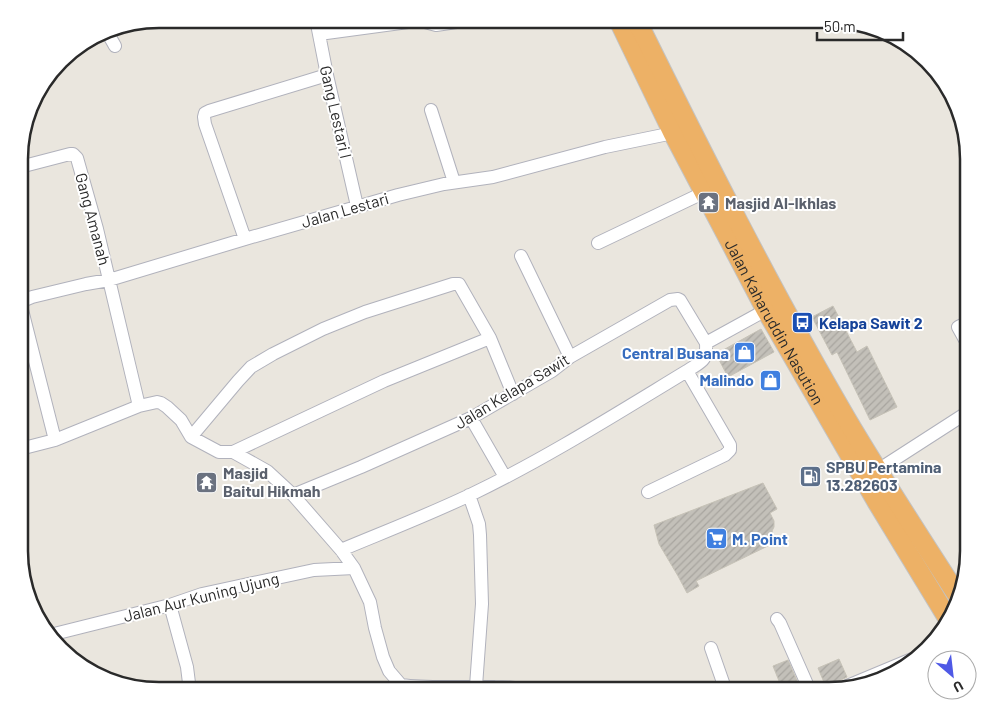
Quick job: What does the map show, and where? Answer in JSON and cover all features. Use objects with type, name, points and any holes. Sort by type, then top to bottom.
[{"type":"highway","name":"Jalan Kaharuddin Nasution","points":[[622,28],[704,192],[766,310],[878,470],[954,590]]},
{"type":"highway","name":"Jalan Kaharuddin Nasution","points":[[640,28],[689,128],[777,295],[877,502],[944,613]]},
{"type":"street","name":"Gang Lestari I","points":[[318,28],[357,206]]},
{"type":"street","points":[[319,34],[364,28]]},
{"type":"street","points":[[110,37],[115,46]]},
{"type":"street","points":[[244,239],[205,124],[205,113],[327,75]]},
{"type":"street","points":[[431,110],[454,182]]},
{"type":"street","name":"Jalan Lestari","points":[[28,299],[41,294],[109,280],[398,195],[454,182],[493,177],[605,147],[674,133]]},
{"type":"street","name":"Gang Amanah","points":[[28,165],[70,154],[75,156],[97,229],[109,280]]},
{"type":"street","points":[[598,243],[704,192]]},
{"type":"street","points":[[520,256],[570,357]]},
{"type":"street","points":[[109,280],[139,406]]},
{"type":"street","points":[[191,437],[238,381],[251,368],[273,354],[364,312],[456,284],[459,284],[490,338],[513,394]]},
{"type":"street","name":"Jalan Kelapa Sawit","points":[[293,494],[361,467],[472,418],[552,371],[570,357],[670,300],[680,300],[706,343]]},
{"type":"street","points":[[341,550],[469,495],[580,436],[706,358],[706,343],[766,310]]},
{"type":"street","points":[[28,334],[55,440]]},
{"type":"street","points":[[28,447],[55,440],[139,406],[157,402],[167,407],[181,420],[191,437],[218,452],[234,452],[384,381],[490,338]]},
{"type":"street","points":[[648,492],[724,455],[730,450],[730,445],[687,371]]},
{"type":"street","points":[[472,418],[505,477]]},
{"type":"street","points":[[878,470],[959,418]]},
{"type":"street","points":[[234,452],[267,471],[293,494],[354,568],[370,602],[383,657],[389,671],[398,682]]},
{"type":"street","points":[[469,495],[479,524],[480,535],[482,604],[476,682]]},
{"type":"street","name":"Jalan Aur Kuning Ujung","points":[[58,634],[170,605],[202,594],[314,570],[354,568]]},
{"type":"street","points":[[170,605],[187,667],[189,682]]},
{"type":"street","points":[[777,620],[806,682]]},
{"type":"street","points":[[711,648],[723,682]]},
{"type":"building","points":[[833,306],[857,352],[867,346],[897,407],[870,420],[837,352],[832,355],[812,317]]},
{"type":"building","name":"Central Busana","points":[[761,329],[774,352],[728,377],[716,354]]},
{"type":"building","name":"M. Point","points":[[763,483],[777,509],[770,513],[774,521],[772,531],[776,542],[696,581],[699,586],[687,593],[659,544],[654,525]]},
{"type":"building","points":[[839,659],[847,677],[838,681],[824,682],[818,668]]},
{"type":"building","points":[[788,660],[798,682],[779,682],[773,666]]},
{"type":"place","name":"Masjid Al-Ikhlas","points":[[709,203]]},
{"type":"place","name":"Kelapa Sawit 2","points":[[803,323]]},
{"type":"place","name":"Central Busana","points":[[745,353]]},
{"type":"place","name":"Malindo","points":[[770,380]]},
{"type":"place","name":"SPBU Pertamina 13.282603","points":[[810,476]]},
{"type":"place","name":"Masjid Baitul Hikmah","points":[[207,482]]},
{"type":"place","name":"M. Point","points":[[716,539]]}]
